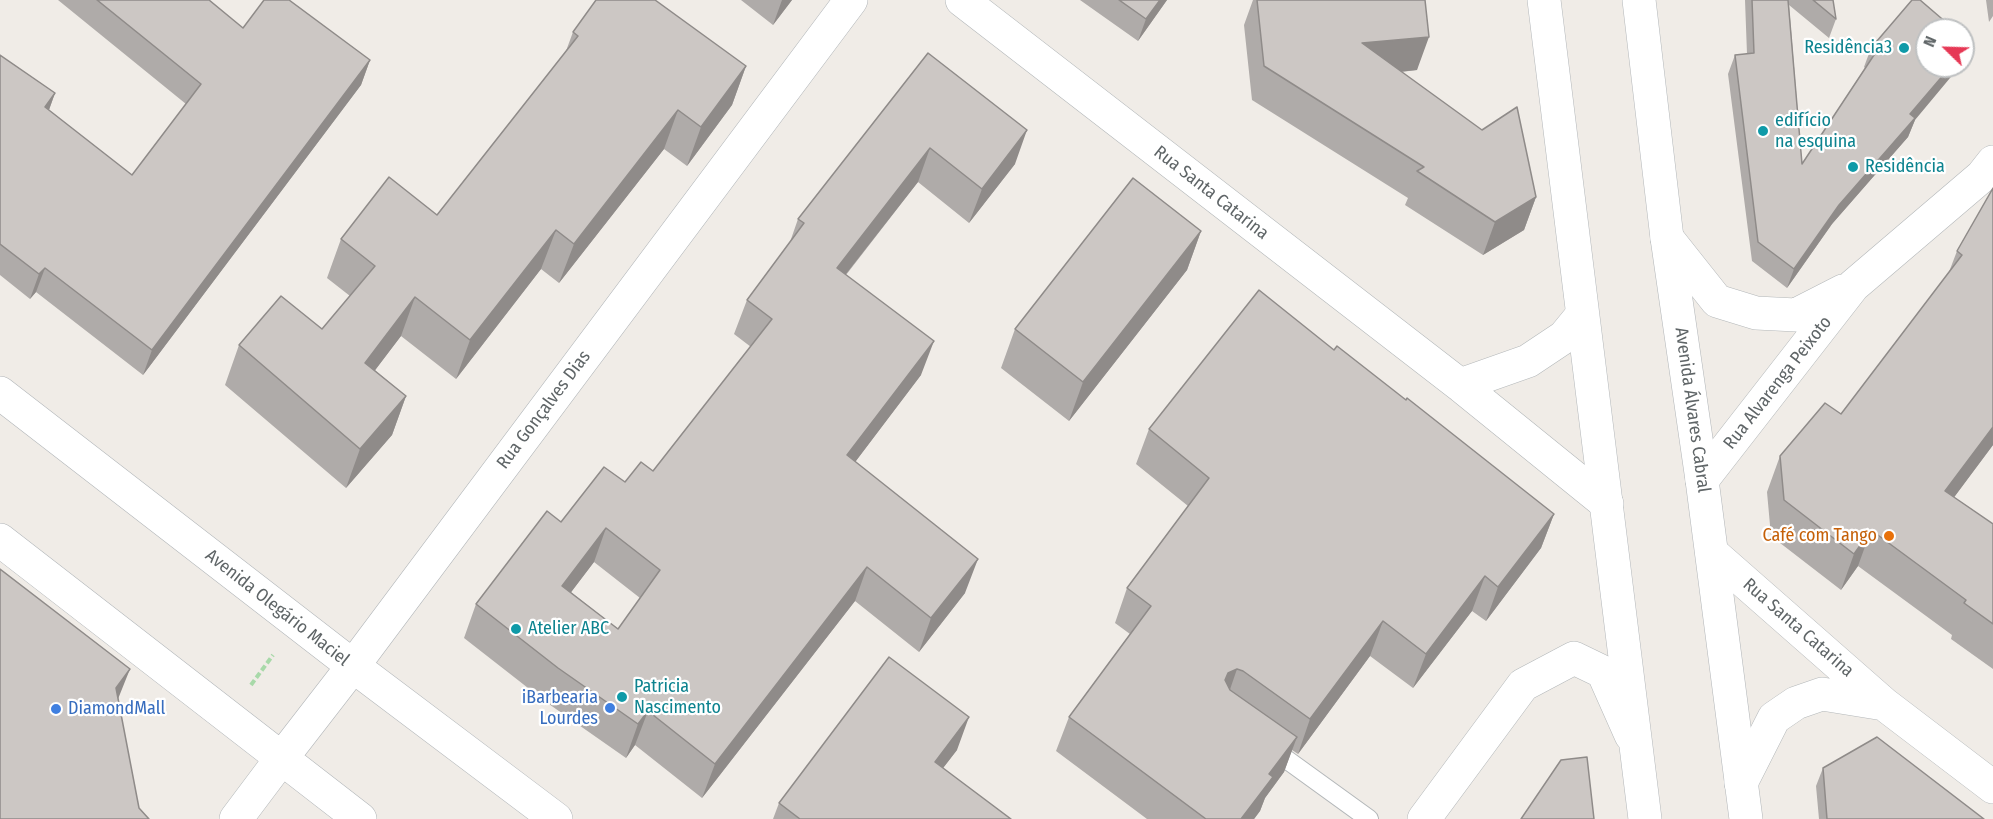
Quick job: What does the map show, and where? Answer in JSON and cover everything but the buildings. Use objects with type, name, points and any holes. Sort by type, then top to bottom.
[{"type":"street","name":"Rua Gonçalves Dias","points":[[236,819],[353,666],[850,0]]},
{"type":"street","name":"Rua Santa Catarina","points":[[962,0],[1460,385],[1607,504]]},
{"type":"street","points":[[1544,0],[1645,819]]},
{"type":"street","name":"Avenida Álvares Cabral","points":[[1639,0],[1667,238],[1712,553],[1746,819]]},
{"type":"street","name":"Rua Alvarenga Peixoto","points":[[1702,480],[1853,286],[1982,176],[1993,162]]},
{"type":"street","name":"Rua Alvarenga Peixoto","points":[[1667,238],[1718,301],[1756,313],[1796,315],[1853,286]]},
{"type":"street","points":[[1460,385],[1528,361],[1564,337],[1582,315]]},
{"type":"street","name":"Avenida Olegário Maciel","points":[[0,393],[297,624],[556,819]]},
{"type":"street","points":[[0,540],[360,819]]},
{"type":"street","name":"Rua Santa Catarina","points":[[1712,553],[1884,704],[1993,787]]},
{"type":"street","points":[[1424,819],[1523,685],[1574,658],[1603,672],[1635,743]]},
{"type":"street","name":"Rua Santa Catarina","points":[[1741,783],[1774,718],[1796,703],[1822,694],[1884,704]]},
{"type":"lane","points":[[1252,735],[1369,819]]},
{"type":"path","points":[[226,717],[297,624]]},
{"type":"place","name":"Residência3","points":[[1904,48]]},
{"type":"place","name":"edifício na esquina","points":[[1763,131]]},
{"type":"place","name":"Residência","points":[[1853,167]]},
{"type":"place","name":"Café com Tango","points":[[1889,536]]},
{"type":"place","name":"Atelier ABC","points":[[516,629]]},
{"type":"place","name":"Patricia Nascimento","points":[[622,697]]},
{"type":"place","name":"iBarbearia Lourdes","points":[[610,708]]},
{"type":"place","name":"DiamondMall","points":[[56,709]]}]
